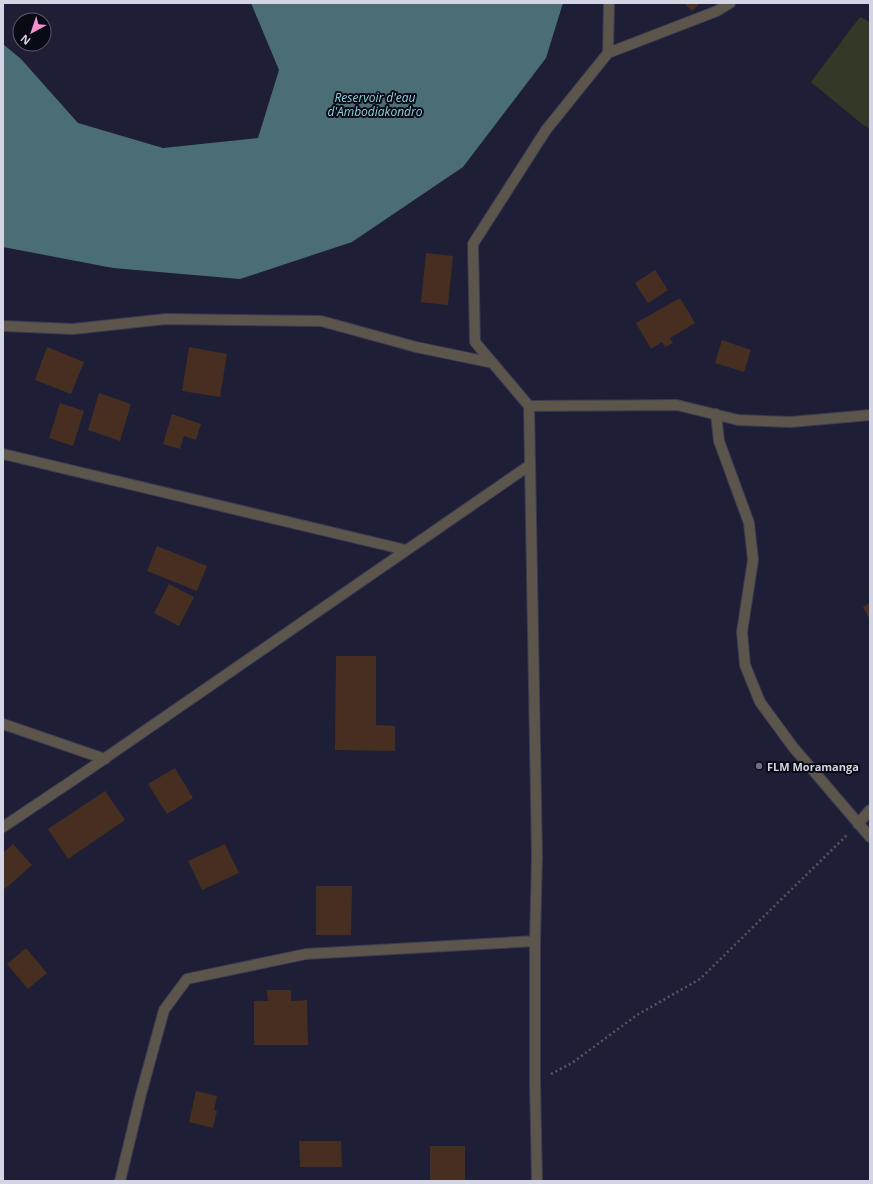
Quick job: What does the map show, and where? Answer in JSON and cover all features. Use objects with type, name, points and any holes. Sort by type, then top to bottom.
[{"type":"street","points":[[608,53],[609,3]]},
{"type":"street","points":[[537,1181],[535,941],[537,857],[529,406],[475,342],[473,244],[546,130],[608,53],[717,11],[730,3]]},
{"type":"street","points":[[3,326],[73,329],[166,319],[321,321],[416,347],[493,363]]},
{"type":"street","points":[[529,406],[677,405],[738,420],[791,422],[870,415]]},
{"type":"street","points":[[716,414],[719,441],[749,523],[753,560],[742,632],[744,664],[760,702],[765,709],[793,747],[870,838]]},
{"type":"street","points":[[3,454],[406,550]]},
{"type":"street","points":[[3,827],[105,759],[530,464]]},
{"type":"street","points":[[3,724],[105,759]]},
{"type":"street","points":[[858,824],[870,810]]},
{"type":"street","points":[[120,1181],[141,1094],[164,1010],[186,979],[306,954],[535,941]]},
{"type":"path","points":[[535,1082],[572,1063],[637,1014],[700,979],[858,824]]},
{"type":"shaded area","points":[[860,17],[870,22],[870,129],[811,82]]},
{"type":"water","name":"Reservoir d'eau d'Ambodiakondro","points":[[251,3],[563,3],[546,58],[463,167],[352,242],[240,279],[113,268],[3,247],[3,44],[21,59],[78,123],[163,148],[258,138],[279,70]]},
{"type":"building","points":[[684,3],[700,3],[692,11]]},
{"type":"building","points":[[426,253],[453,256],[448,305],[421,302]]},
{"type":"building","points":[[655,270],[668,290],[648,303],[635,283]]},
{"type":"building","points":[[680,298],[695,323],[670,338],[673,343],[665,347],[662,342],[651,349],[636,323]]},
{"type":"building","points":[[722,340],[751,350],[744,372],[715,363]]},
{"type":"building","points":[[47,347],[84,362],[71,394],[35,380]]},
{"type":"building","points":[[189,347],[227,354],[220,397],[182,391]]},
{"type":"building","points":[[99,393],[131,404],[120,441],[88,430]]},
{"type":"building","points":[[60,403],[84,411],[73,446],[49,438]]},
{"type":"building","points":[[172,414],[201,424],[196,440],[184,436],[180,449],[163,444]]},
{"type":"building","points":[[157,546],[207,566],[197,591],[147,571]]},
{"type":"building","points":[[169,584],[194,597],[179,626],[154,613]]},
{"type":"building","points":[[870,603],[870,620],[863,607]]},
{"type":"building","points":[[336,656],[376,656],[376,725],[395,726],[395,751],[335,750]]},
{"type":"building","points":[[175,768],[193,798],[167,814],[148,784]]},
{"type":"building","points":[[105,791],[125,820],[68,859],[48,829]]},
{"type":"building","points":[[13,844],[32,865],[5,889],[3,887],[3,853]]},
{"type":"building","points":[[225,844],[239,873],[202,890],[188,861]]},
{"type":"building","points":[[316,886],[352,886],[351,935],[316,935]]},
{"type":"building","points":[[26,948],[47,973],[28,989],[7,964]]},
{"type":"building","points":[[267,990],[291,990],[291,1001],[307,1000],[308,1045],[254,1045],[254,1001],[268,1001]]},
{"type":"building","points":[[196,1091],[217,1096],[214,1110],[217,1111],[213,1128],[189,1122]]},
{"type":"building","points":[[299,1141],[341,1141],[342,1167],[300,1167]]},
{"type":"building","points":[[430,1146],[465,1146],[465,1181],[430,1181]]},
{"type":"place","name":"FLM Moramanga","points":[[759,766]]}]
